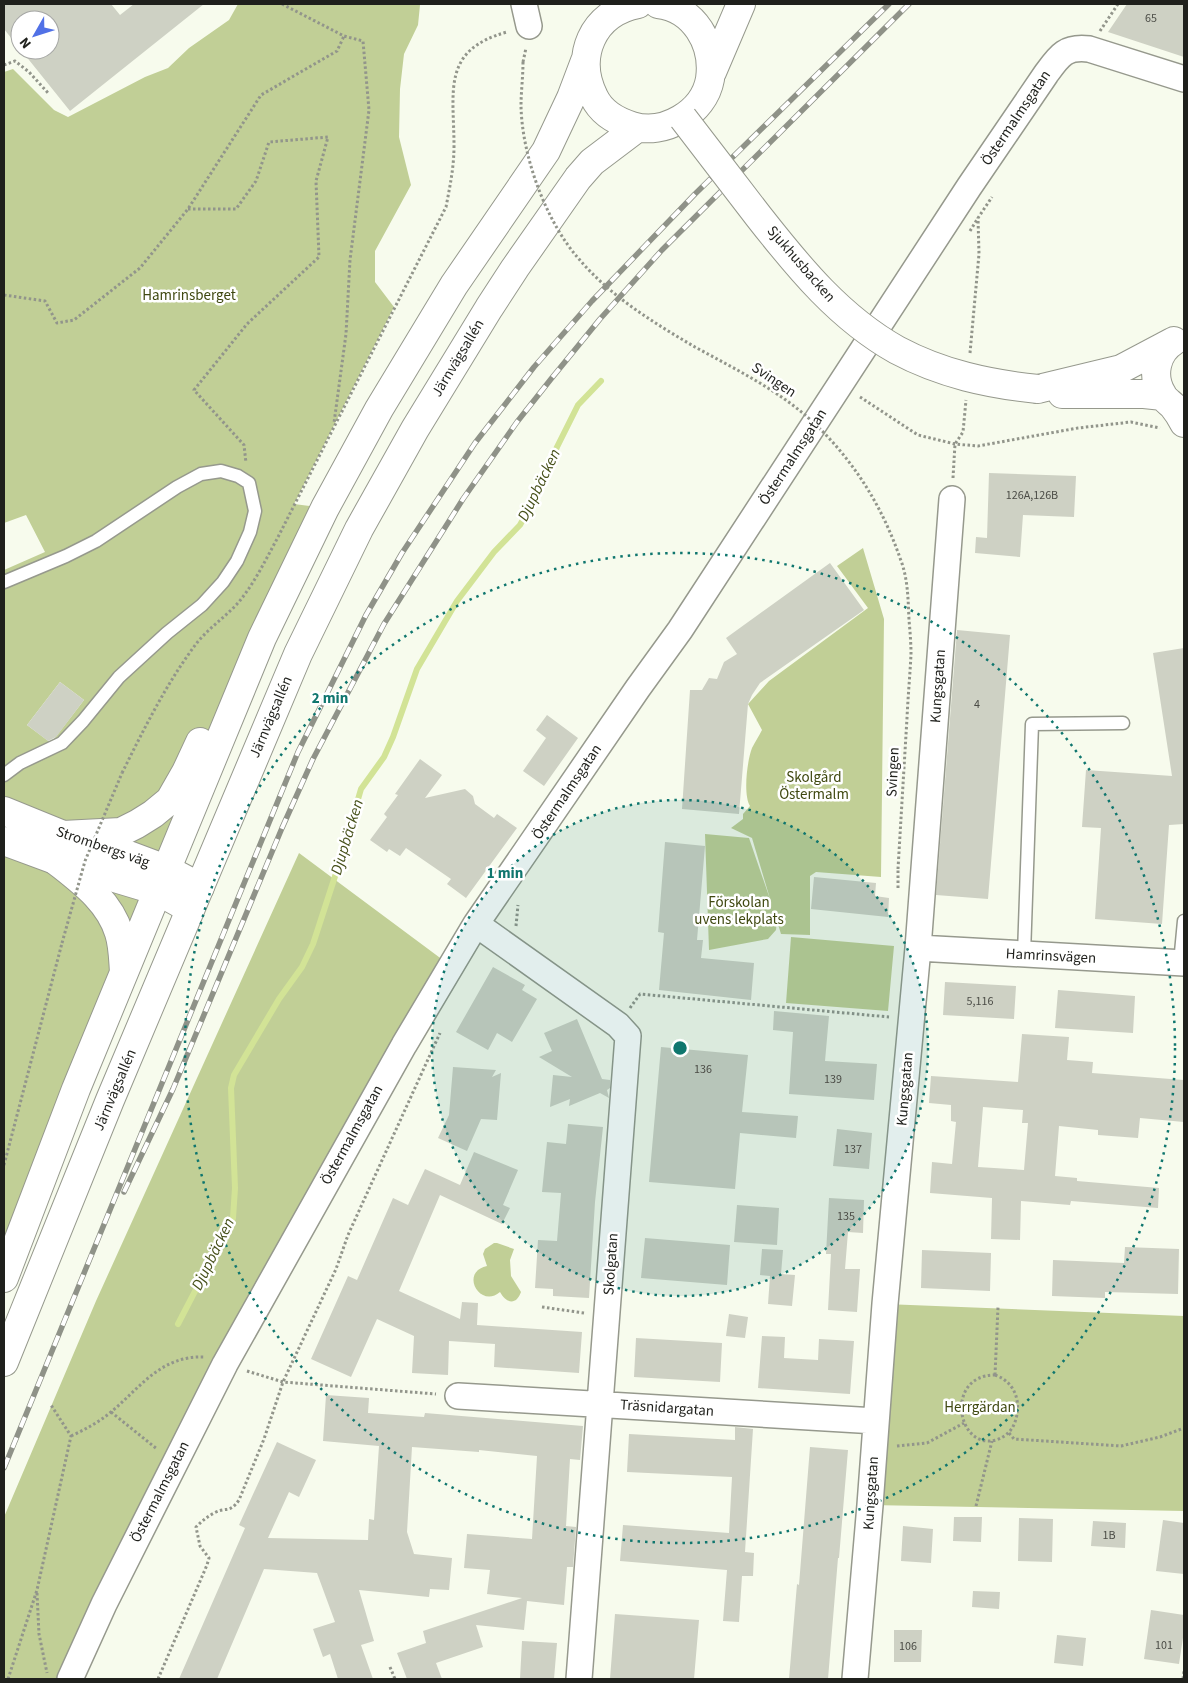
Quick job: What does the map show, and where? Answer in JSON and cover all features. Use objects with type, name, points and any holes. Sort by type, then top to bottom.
[{"type":"main road","points":[[4,1278],[76,1089],[262,638],[325,508],[379,410],[454,285],[546,151],[568,105],[585,61],[588,46],[596,29],[608,16],[627,6],[638,4]]},
{"type":"main road","points":[[663,4],[680,11],[692,20],[703,35],[710,51],[710,78]]},
{"type":"main road","points":[[585,61],[588,84],[596,102],[608,115],[621,123],[636,128],[651,129],[668,126],[683,118],[698,104],[707,87],[741,4]]},
{"type":"main road","name":"Sjukhusbacken","points":[[683,118],[799,268],[831,301],[857,323],[898,350],[944,371],[979,381],[1170,410]]},
{"type":"main road","name":"Järnvägsallén","points":[[4,1362],[110,1100],[298,654],[359,529],[410,437],[489,308],[578,178],[592,162],[636,128]]},
{"type":"main road","points":[[1170,410],[1158,387],[1156,376],[1157,363],[1163,351],[1178,339]]},
{"type":"main road","name":"Sjukhusbacken","points":[[1038,389],[1060,382],[1106,374],[1121,369],[1178,339]]},
{"type":"main road","points":[[124,973],[119,933],[109,912],[59,847],[121,832],[138,824],[170,800],[186,772],[212,712],[262,638]]},
{"type":"main road","name":"Strombergs väg","points":[[4,811],[59,847]]},
{"type":"main road","name":"Strombergs väg","points":[[4,841],[118,851],[162,880],[195,898]]},
{"type":"street","name":"Östermalmsgatan","points":[[70,1679],[104,1604],[225,1364],[355,1130],[476,924],[680,630],[969,187],[1046,74],[1066,50],[1091,45],[1184,79]]},
{"type":"street","name":"Kungsgatan","points":[[854,1679],[860,1638],[885,1304],[918,948],[952,499]]},
{"type":"street","points":[[476,924],[618,1024]]},
{"type":"street","name":"Hamrinsvägen","points":[[918,948],[1182,963]]},
{"type":"street","name":"Skolgatan","points":[[579,1679],[628,1036],[618,1024]]},
{"type":"street","name":"Träsnidargatan","points":[[458,1396],[876,1421]]},
{"type":"lane","points":[[4,582],[96,541],[177,487],[202,474],[221,471],[238,476],[249,484],[255,511],[250,532],[237,561],[223,582],[202,605],[167,633],[119,678],[62,743],[20,764],[4,775]]},
{"type":"lane","points":[[1024,954],[1032,724],[1123,723]]},
{"type":"lane","points":[[1182,963],[1184,921]]},
{"type":"path","points":[[282,4],[344,36],[363,41],[369,110],[350,260],[346,334],[333,428]]},
{"type":"path","points":[[1091,45],[1118,4]]},
{"type":"path","points":[[4,1165],[85,861],[122,773],[167,688],[197,643],[241,599],[257,577],[446,207],[453,173],[452,96],[454,78],[463,56],[480,42],[498,34],[527,15]]},
{"type":"path","points":[[4,294],[45,301],[57,323],[74,320],[140,268],[188,209],[261,95],[337,51],[344,36]]},
{"type":"path","points":[[4,66],[14,61],[29,72],[49,94]]},
{"type":"path","name":"Svingen","points":[[523,62],[521,106],[526,150],[536,182],[558,228],[577,258],[618,296],[652,320],[694,346],[753,378],[814,423],[856,470],[873,496],[888,525],[908,585],[911,651],[898,869]]},
{"type":"path","points":[[188,209],[236,209],[256,181],[269,142],[328,136],[316,181],[319,258],[247,324],[194,390],[244,445],[249,484]]},
{"type":"path","points":[[970,363],[979,254],[978,218],[994,194]]},
{"type":"path","points":[[952,499],[955,444],[964,432],[967,392]]},
{"type":"path","points":[[860,397],[918,435],[955,444],[978,446],[1078,428],[1131,422],[1170,410]]},
{"type":"path","points":[[618,1024],[640,994],[898,1018]]},
{"type":"path","points":[[542,1306],[607,1316]]},
{"type":"path","points":[[995,1375],[998,1307]]},
{"type":"path","points":[[72,1436],[89,1428],[111,1412],[142,1382],[162,1368],[175,1361],[191,1357],[206,1358],[284,1382],[458,1396]]},
{"type":"path","points":[[995,1375],[1008,1382],[1017,1397],[1017,1417],[1009,1433],[992,1441],[978,1439],[964,1423],[960,1405],[964,1393],[979,1378],[995,1375]]},
{"type":"path","points":[[8,1679],[37,1590],[72,1436],[51,1405]]},
{"type":"path","points":[[111,1412],[175,1463]]},
{"type":"path","points":[[874,1448],[916,1445],[927,1442],[964,1423]]},
{"type":"path","points":[[1009,1433],[1014,1438],[1121,1446],[1160,1437],[1184,1428]]},
{"type":"path","points":[[976,1506],[992,1441]]},
{"type":"path","points":[[37,1590],[38,1634],[49,1679]]},
{"type":"path","points":[[390,1667],[395,1679]]},
{"type":"path","points":[[1183,1679],[1184,1670]]},
{"type":"green space","name":"Hamrinsberget","points":[[238,4],[420,5],[418,25],[404,54],[400,89],[399,137],[411,185],[375,251],[375,282],[394,307],[294,504],[325,508],[4,1278],[4,570],[45,552],[26,515],[4,523],[4,72],[13,69],[54,110],[68,117],[145,77],[168,68],[189,48],[229,20]],"holes":[[[60,682],[84,700],[51,743],[27,725]]]},
{"type":"green space","name":"Skolgård Östermalm","points":[[863,548],[884,619],[881,877],[816,872],[810,876],[810,935],[781,934],[777,921],[776,930],[768,939],[709,950],[705,834],[749,838],[771,902],[752,838],[731,828],[743,819],[743,814],[750,806],[746,778],[752,748],[762,730],[748,704],[769,681],[868,608],[837,566]]},
{"type":"green space","points":[[299,853],[451,966],[70,1679],[4,1679],[4,1517],[96,1301]]},
{"type":"green space","points":[[791,937],[894,946],[888,1011],[786,1003]]},
{"type":"green space","points":[[494,1243],[514,1249],[510,1260],[511,1276],[521,1292],[514,1301],[508,1301],[500,1292],[493,1296],[486,1296],[476,1288],[474,1275],[487,1266],[483,1254],[485,1249]]},
{"type":"green space","name":"Herrgärdan","points":[[885,1304],[1184,1316],[1184,1511],[870,1505]]},
{"type":"building","points":[[4,4],[111,4],[120,15],[134,4],[204,4],[70,111],[29,60],[60,60],[60,10],[10,10],[10,36],[4,29]]},
{"type":"building","points":[[1127,4],[1184,4],[1184,57],[1108,32]]},
{"type":"building","points":[[989,473],[1076,476],[1074,517],[1023,515],[1020,557],[975,553],[976,537],[987,538]]},
{"type":"building","points":[[830,563],[864,610],[760,683],[752,695],[748,704],[739,814],[682,809],[690,690],[702,690],[709,678],[717,679],[724,662],[737,654],[726,638]]},
{"type":"building","points":[[957,630],[1010,635],[988,899],[936,895]]},
{"type":"building","points":[[1184,648],[1184,824],[1169,825],[1162,924],[1095,919],[1101,828],[1082,827],[1086,770],[1172,776],[1153,653]]},
{"type":"building","points":[[60,682],[84,700],[56,737],[48,741],[27,725]]},
{"type":"building","points":[[547,715],[578,738],[544,786],[523,771],[546,738],[536,730]]},
{"type":"building","points":[[420,759],[442,775],[425,798],[465,789],[473,796],[475,804],[494,818],[497,814],[517,828],[466,898],[447,884],[451,879],[406,848],[400,856],[389,849],[387,852],[370,840],[387,817],[384,814],[398,795],[395,794]]},
{"type":"building","points":[[665,842],[705,846],[697,940],[703,940],[701,958],[754,963],[751,1000],[659,990],[664,933],[658,932]]},
{"type":"building","points":[[814,877],[876,883],[875,896],[889,898],[888,917],[811,909]]},
{"type":"building","points":[[493,967],[525,985],[522,990],[537,999],[512,1042],[497,1033],[488,1050],[456,1032]]},
{"type":"building","points":[[945,982],[1016,986],[1014,1019],[943,1015]]},
{"type":"building","points":[[1058,990],[1135,996],[1133,1033],[1055,1028]]},
{"type":"building","points":[[774,1011],[829,1016],[825,1061],[877,1064],[874,1100],[789,1094],[793,1032],[773,1030]]},
{"type":"building","points":[[577,1019],[602,1079],[610,1080],[610,1088],[607,1090],[609,1098],[600,1093],[569,1106],[570,1099],[550,1107],[553,1075],[572,1077],[539,1057],[552,1051],[544,1033]]},
{"type":"building","points":[[1022,1034],[1069,1037],[1067,1060],[1093,1062],[1092,1073],[1184,1080],[1184,1122],[1140,1118],[1138,1138],[1098,1135],[1098,1130],[1059,1126],[1055,1176],[1077,1178],[1077,1181],[1159,1188],[1158,1208],[1071,1201],[1070,1205],[1021,1201],[1020,1240],[991,1239],[992,1198],[930,1193],[932,1162],[952,1164],[956,1122],[951,1121],[951,1105],[929,1103],[931,1076],[1018,1082]],"holes":[[[983,1107],[1023,1110],[1022,1123],[1028,1123],[1024,1170],[978,1167]]]},
{"type":"building","points":[[661,1047],[748,1055],[742,1112],[798,1116],[796,1138],[740,1133],[735,1189],[649,1182]]},
{"type":"building","points":[[453,1067],[496,1070],[492,1077],[501,1073],[497,1120],[481,1119],[467,1151],[438,1138],[449,1115]]},
{"type":"building","points":[[568,1124],[603,1127],[595,1202],[589,1298],[553,1296],[553,1289],[535,1288],[538,1240],[557,1241],[561,1193],[542,1192],[547,1142],[566,1144]]},
{"type":"building","points":[[837,1129],[872,1133],[869,1169],[833,1166]]},
{"type":"building","points":[[474,1152],[518,1170],[503,1205],[510,1208],[502,1224],[440,1195],[399,1291],[460,1319],[462,1302],[478,1303],[477,1325],[582,1332],[579,1373],[494,1367],[495,1344],[449,1341],[448,1375],[412,1373],[414,1336],[377,1319],[351,1377],[311,1359],[348,1276],[357,1280],[393,1198],[408,1205],[425,1169],[460,1185]]},
{"type":"building","points":[[829,1198],[864,1200],[863,1233],[848,1232],[845,1269],[860,1269],[857,1312],[828,1310],[831,1254],[826,1254]]},
{"type":"building","points":[[737,1205],[779,1208],[777,1245],[734,1242]]},
{"type":"building","points":[[645,1238],[730,1245],[727,1285],[641,1278]]},
{"type":"building","points":[[1125,1247],[1179,1249],[1178,1294],[1105,1292],[1105,1298],[1052,1296],[1053,1260],[1124,1263]]},
{"type":"building","points":[[762,1249],[783,1250],[781,1274],[795,1275],[792,1306],[768,1304],[770,1276],[760,1275]]},
{"type":"building","points":[[922,1250],[991,1253],[990,1291],[921,1288]]},
{"type":"building","points":[[729,1314],[748,1317],[745,1338],[726,1336]]},
{"type":"building","points":[[762,1336],[785,1337],[784,1358],[818,1360],[819,1339],[854,1341],[850,1394],[758,1388]]},
{"type":"building","points":[[636,1338],[722,1343],[720,1382],[634,1377]]},
{"type":"building","points":[[326,1395],[369,1398],[368,1413],[424,1417],[425,1413],[583,1426],[580,1460],[570,1459],[566,1526],[576,1527],[573,1567],[567,1567],[564,1605],[527,1601],[524,1630],[476,1625],[483,1647],[436,1663],[442,1679],[407,1679],[397,1653],[426,1643],[423,1631],[522,1598],[487,1594],[490,1570],[464,1568],[467,1534],[532,1539],[537,1456],[479,1450],[479,1452],[412,1447],[407,1532],[414,1554],[452,1558],[449,1590],[430,1589],[429,1597],[359,1590],[374,1641],[361,1645],[373,1679],[338,1679],[330,1654],[323,1657],[313,1629],[335,1622],[317,1573],[264,1569],[217,1679],[179,1679],[245,1528],[239,1525],[277,1442],[316,1460],[299,1497],[289,1492],[268,1538],[368,1540],[369,1519],[374,1520],[379,1446],[323,1441]]},
{"type":"building","points":[[735,1427],[753,1429],[745,1552],[754,1553],[753,1576],[742,1576],[739,1622],[723,1621],[727,1570],[620,1561],[623,1525],[729,1533],[732,1477],[627,1472],[629,1434],[735,1440]]},
{"type":"building","points":[[810,1447],[848,1450],[839,1558],[828,1679],[789,1679],[797,1584],[799,1585]]},
{"type":"building","points":[[954,1517],[982,1517],[981,1542],[953,1541]]},
{"type":"building","points":[[1019,1518],[1053,1519],[1052,1562],[1018,1561]]},
{"type":"building","points":[[1163,1520],[1184,1523],[1184,1574],[1156,1571]]},
{"type":"building","points":[[1093,1521],[1126,1523],[1125,1548],[1091,1546]]},
{"type":"building","points":[[903,1526],[933,1529],[931,1563],[901,1561]]},
{"type":"building","points":[[973,1591],[1000,1592],[999,1609],[972,1607]]},
{"type":"building","points":[[1151,1610],[1184,1615],[1184,1631],[1179,1664],[1144,1659]]},
{"type":"building","points":[[615,1614],[699,1620],[694,1679],[610,1679]]},
{"type":"building","points":[[894,1630],[922,1630],[921,1662],[894,1662]]},
{"type":"building","points":[[1057,1635],[1086,1638],[1083,1666],[1054,1663]]},
{"type":"building","points":[[522,1641],[557,1643],[554,1679],[520,1679]]},
{"type":"waterway","name":"Djupbäcken","points":[[178,1324],[233,1218],[235,1188],[231,1088],[234,1075],[279,999],[302,967],[313,944],[361,789],[384,757],[417,669],[457,601],[494,552],[520,525],[537,494],[557,447],[578,405],[601,381]]},
{"type":"railway","points":[[4,1468],[298,752],[366,615],[402,553],[475,443],[534,367],[592,301],[695,194],[889,4]]},
{"type":"railway","points":[[124,1192],[173,1089],[282,828],[313,759],[384,624],[463,499],[517,422],[551,379],[600,319],[662,250],[909,4]]},
{"type":"park label","name":"Förskolan uvens lekplats","points":[[739,910]]}]
